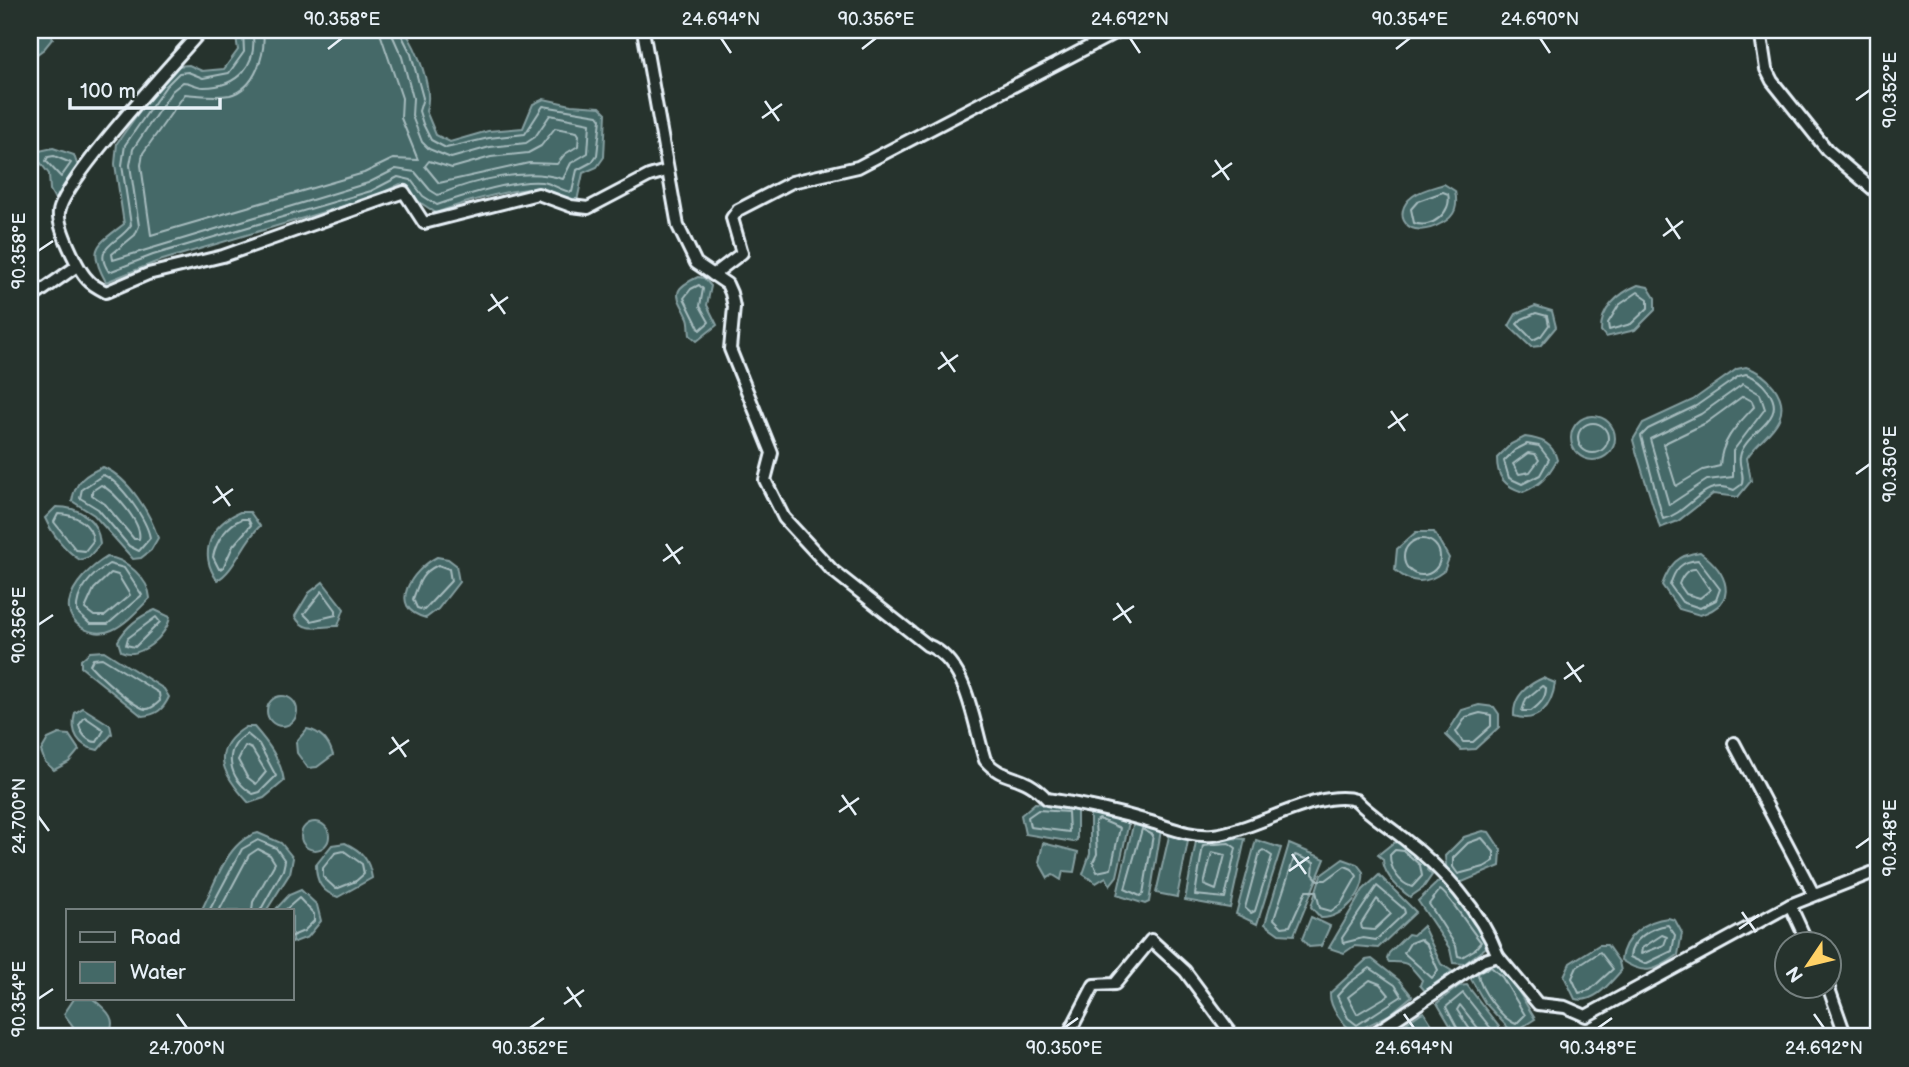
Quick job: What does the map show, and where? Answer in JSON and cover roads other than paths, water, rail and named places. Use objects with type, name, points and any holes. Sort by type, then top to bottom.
[{"type":"street","points":[[202,30],[154,82],[78,176],[59,211],[62,230],[77,266],[89,282],[106,292],[148,274],[223,256],[404,192],[424,223],[538,194],[571,206],[588,208],[649,176],[666,171]]},
{"type":"street","points":[[643,30],[666,147],[666,171],[681,238],[696,263],[727,284],[731,293],[734,307],[730,349],[760,430],[772,453],[765,480],[783,518],[846,584],[927,645],[940,650],[964,689],[985,760],[999,774],[1015,775],[1034,784],[1047,799],[1085,804],[1168,830],[1210,835],[1230,832],[1318,802],[1346,797],[1356,800],[1423,855],[1464,897],[1489,933],[1498,956],[1538,1004],[1565,1007],[1586,1016],[1790,905],[1879,870]]},
{"type":"street","points":[[713,275],[742,253],[732,218],[738,210],[792,182],[858,167],[1121,30]]},
{"type":"street","points":[[1760,30],[1766,69],[1772,81],[1827,150],[1875,191],[1879,198]]},
{"type":"street","points":[[30,299],[77,266]]},
{"type":"street","points":[[1734,743],[1814,895]]},
{"type":"street","points":[[1790,905],[1802,930]]},
{"type":"street","points":[[1067,1037],[1094,985],[1115,984],[1151,940],[1185,971],[1234,1037]]},
{"type":"street","points":[[1369,1037],[1482,961],[1498,956]]},
{"type":"street","points":[[1833,1000],[1846,1037]]},
{"type":"water","points":[[30,30],[47,30],[53,38],[30,59]]},
{"type":"water","points":[[235,30],[404,30],[423,69],[428,92],[426,111],[436,135],[450,142],[488,131],[523,128],[533,104],[544,99],[571,105],[600,107],[606,113],[604,157],[597,167],[583,173],[577,201],[546,190],[517,190],[488,196],[436,213],[418,201],[407,186],[400,184],[374,197],[156,262],[106,282],[96,254],[101,243],[124,224],[115,164],[117,143],[161,81],[177,66],[189,65],[202,71],[224,69],[238,50]]},
{"type":"water","points":[[53,148],[74,155],[78,167],[56,201],[50,190],[49,174],[37,158],[39,151]]},
{"type":"water","points":[[1444,184],[1455,191],[1456,206],[1453,214],[1430,228],[1411,228],[1403,217],[1406,203],[1420,192]]},
{"type":"water","points":[[698,277],[704,278],[711,286],[707,305],[717,325],[697,341],[690,335],[689,320],[678,295],[682,286]]},
{"type":"water","points":[[1638,285],[1648,287],[1655,298],[1655,310],[1635,330],[1606,337],[1601,331],[1607,309],[1624,292]]},
{"type":"water","points":[[1535,306],[1552,311],[1556,327],[1540,346],[1531,347],[1509,326],[1516,314]]},
{"type":"water","points":[[1746,367],[1768,380],[1781,402],[1776,424],[1747,458],[1751,481],[1738,497],[1713,494],[1678,521],[1660,528],[1633,440],[1643,423],[1693,400],[1737,369]]},
{"type":"water","points":[[1593,416],[1608,423],[1615,438],[1608,453],[1593,460],[1578,453],[1571,438],[1578,423]]},
{"type":"water","points":[[1525,437],[1546,443],[1557,460],[1543,480],[1523,492],[1503,480],[1498,470],[1497,458],[1511,444]]},
{"type":"water","points":[[103,467],[113,472],[130,488],[144,507],[154,528],[158,538],[151,550],[141,558],[133,559],[94,515],[72,501],[82,479]]},
{"type":"water","points":[[56,507],[73,509],[92,521],[100,544],[89,557],[80,560],[51,530],[45,518]]},
{"type":"water","points":[[240,512],[250,512],[260,526],[229,570],[217,580],[208,560],[210,541],[221,524]]},
{"type":"water","points":[[1416,532],[1434,532],[1449,558],[1444,571],[1425,581],[1407,578],[1395,570],[1397,549]]},
{"type":"water","points":[[1700,552],[1717,568],[1726,586],[1721,602],[1700,615],[1679,609],[1662,585],[1675,562],[1685,555]]},
{"type":"water","points":[[107,557],[122,561],[135,571],[146,584],[150,598],[117,627],[97,633],[76,623],[69,611],[69,603],[74,589],[84,576]]},
{"type":"water","points":[[437,557],[448,559],[456,565],[459,582],[438,609],[426,618],[414,613],[407,606],[405,598],[412,579]]},
{"type":"water","points":[[323,582],[344,609],[338,626],[314,628],[303,625],[295,616],[309,593]]},
{"type":"water","points":[[155,610],[170,617],[164,632],[144,649],[128,653],[121,651],[118,641],[125,631]]},
{"type":"water","points":[[104,651],[164,689],[169,697],[162,708],[142,716],[81,667],[81,660],[90,652]]},
{"type":"water","points":[[1543,678],[1555,683],[1547,706],[1537,715],[1523,718],[1514,716],[1516,703],[1522,692]]},
{"type":"water","points":[[282,696],[292,701],[297,711],[292,721],[282,726],[272,721],[267,711],[272,701]]},
{"type":"water","points":[[1479,705],[1494,707],[1499,714],[1499,727],[1475,749],[1461,750],[1446,735],[1462,710]]},
{"type":"water","points":[[83,708],[110,725],[112,734],[98,750],[85,746],[77,738],[75,713]]},
{"type":"water","points":[[246,727],[254,727],[269,746],[280,766],[284,781],[264,798],[249,803],[232,783],[223,754],[234,736]]},
{"type":"water","points":[[307,729],[324,738],[333,755],[317,767],[308,768],[297,753],[296,742]]},
{"type":"water","points":[[59,734],[69,735],[79,750],[69,762],[54,770],[45,762],[41,751],[48,739]]},
{"type":"water","points":[[1035,803],[1077,806],[1077,840],[1073,842],[1025,834],[1021,815]]},
{"type":"water","points":[[1090,812],[1129,822],[1117,876],[1110,885],[1106,877],[1096,883],[1083,874],[1090,854]]},
{"type":"water","points":[[1134,821],[1161,830],[1149,902],[1145,904],[1117,895]]},
{"type":"water","points":[[315,822],[325,826],[329,836],[325,846],[315,850],[305,846],[301,836],[305,826]]},
{"type":"water","points":[[1483,831],[1489,832],[1501,850],[1500,866],[1460,883],[1448,872],[1445,856],[1464,837]]},
{"type":"water","points":[[1170,832],[1189,836],[1177,897],[1156,893]]},
{"type":"water","points":[[258,833],[281,843],[293,858],[290,873],[267,909],[202,909],[223,865],[238,844]]},
{"type":"water","points":[[1197,836],[1245,839],[1230,908],[1185,900]]},
{"type":"water","points":[[1256,840],[1281,848],[1257,924],[1236,914]]},
{"type":"water","points":[[1404,841],[1429,866],[1427,870],[1432,875],[1423,888],[1410,897],[1392,881],[1383,859],[1378,855],[1393,843]]},
{"type":"water","points":[[345,843],[364,856],[372,878],[338,897],[321,886],[316,865],[332,845]]},
{"type":"water","points":[[1043,843],[1078,852],[1074,872],[1063,871],[1061,880],[1053,875],[1048,878],[1039,862]]},
{"type":"water","points":[[1289,844],[1325,859],[1294,935],[1279,934],[1265,924]]},
{"type":"water","points":[[1343,859],[1357,864],[1363,872],[1361,888],[1344,909],[1337,914],[1321,918],[1311,907],[1321,875]]},
{"type":"water","points":[[1379,875],[1416,912],[1378,948],[1354,946],[1344,953],[1329,948],[1363,890]]},
{"type":"water","points":[[1442,878],[1474,924],[1489,940],[1488,946],[1464,964],[1453,963],[1450,949],[1418,901]]},
{"type":"water","points":[[301,890],[317,905],[321,921],[308,937],[294,942],[294,909],[276,909],[289,895]]},
{"type":"water","points":[[1311,917],[1330,926],[1321,946],[1309,947],[1302,939]]},
{"type":"water","points":[[1668,918],[1675,920],[1682,933],[1678,955],[1650,970],[1637,968],[1621,960],[1626,944],[1637,931],[1652,922]]},
{"type":"water","points":[[1423,926],[1441,964],[1452,971],[1425,991],[1420,985],[1422,980],[1411,967],[1401,962],[1389,962],[1387,959],[1389,953],[1408,934],[1413,935]]},
{"type":"water","points":[[1599,945],[1607,945],[1619,962],[1621,971],[1595,996],[1575,999],[1564,976],[1570,963]]},
{"type":"water","points":[[1372,959],[1400,981],[1412,996],[1389,1015],[1355,1032],[1338,1016],[1330,993],[1366,960]]},
{"type":"water","points":[[1494,960],[1508,974],[1535,1019],[1513,1033],[1485,1003],[1468,974]]},
{"type":"water","points":[[1467,985],[1499,1027],[1500,1037],[1457,1037],[1437,1003],[1459,986]]},
{"type":"water","points":[[73,1000],[94,1000],[110,1016],[112,1026],[106,1037],[81,1037],[64,1014]]},
{"type":"water","points":[[1424,1012],[1440,1037],[1386,1037],[1421,1013]]}]
